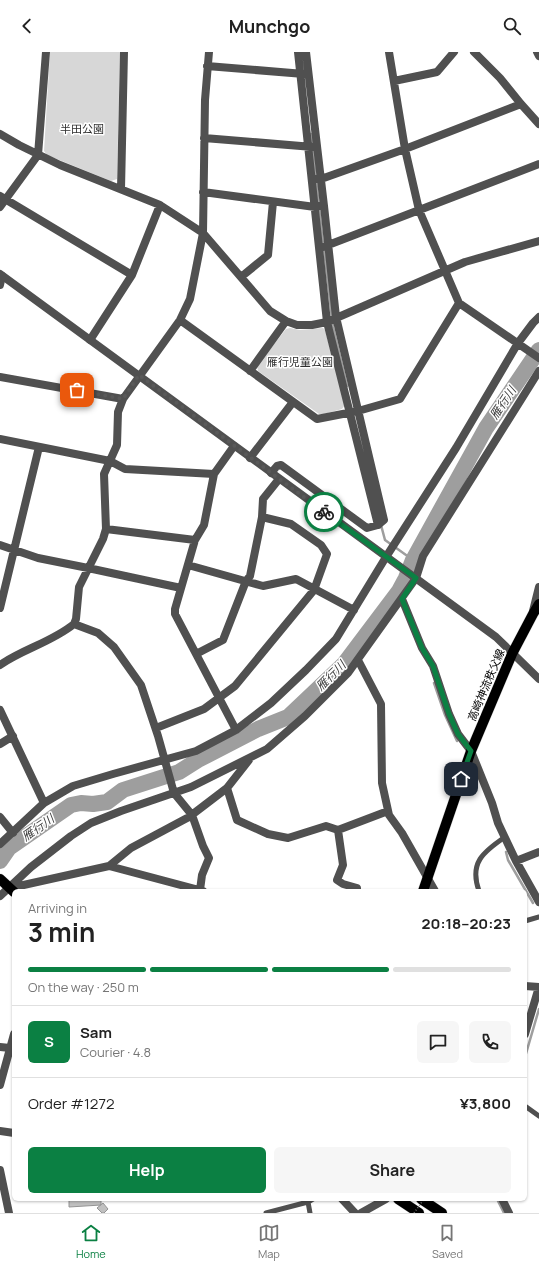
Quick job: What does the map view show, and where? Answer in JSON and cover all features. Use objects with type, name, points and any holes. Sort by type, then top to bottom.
[{"type":"main road","name":"高崎神流秩父線","points":[[424,889],[471,751],[512,654],[539,604]]},
{"type":"main road","points":[[401,1201],[419,1213]]},
{"type":"main road","points":[[428,1201],[442,1213]]},
{"type":"street","points":[[0,207],[3,197],[38,155],[46,52]]},
{"type":"street","points":[[121,189],[124,52]]},
{"type":"street","points":[[0,665],[11,657],[64,632],[74,624],[76,619],[79,587],[103,539],[106,528],[104,474],[117,445],[118,412],[123,399],[139,375],[180,320],[190,299],[203,233],[205,100],[209,52]]},
{"type":"street","points":[[271,473],[277,466],[281,465],[367,528],[378,525],[384,520],[336,318],[317,146],[304,74],[298,52]]},
{"type":"street","points":[[306,52],[304,74],[308,147],[327,322],[378,525]]},
{"type":"street","points":[[389,52],[405,149],[419,210],[459,304],[539,358]]},
{"type":"street","points":[[394,81],[437,72],[454,52]]},
{"type":"street","points":[[474,52],[500,78],[539,124]]},
{"type":"street","points":[[537,52],[539,56]]},
{"type":"street","points":[[208,66],[304,74]]},
{"type":"street","points":[[312,179],[321,179],[405,149],[521,104]]},
{"type":"street","points":[[0,134],[60,166],[160,204],[203,233],[270,311],[286,321],[298,325],[312,325],[327,322],[465,262],[539,241]]},
{"type":"street","points":[[204,138],[308,147],[317,146]]},
{"type":"street","points":[[320,248],[539,164]]},
{"type":"street","points":[[203,192],[315,207],[324,206]]},
{"type":"street","points":[[3,197],[132,275]]},
{"type":"street","points":[[241,277],[268,255],[273,202]]},
{"type":"street","points":[[90,340],[132,275],[160,204]]},
{"type":"street","points":[[0,285],[1,275]]},
{"type":"street","points":[[1,275],[496,637],[539,679]]},
{"type":"street","points":[[180,320],[317,419],[358,411],[400,399],[459,304]]},
{"type":"street","points":[[0,844],[44,803],[73,786],[196,751],[236,730],[271,703],[306,670],[336,639],[386,557],[456,448],[518,343],[539,317]]},
{"type":"street","points":[[250,370],[286,321]]},
{"type":"street","points":[[0,896],[7,886],[71,836],[91,823],[191,787],[267,749],[305,716],[348,673],[402,599],[416,578],[423,556],[539,371]]},
{"type":"street","points":[[0,377],[123,399]]},
{"type":"street","points":[[250,458],[293,402]]},
{"type":"street","points":[[0,439],[110,461],[125,469],[214,474]]},
{"type":"street","points":[[234,446],[214,474],[204,525],[195,540],[175,609],[176,614],[196,654],[236,730]]},
{"type":"street","points":[[0,604],[39,447]]},
{"type":"street","points":[[196,654],[223,640],[246,581],[250,576],[262,517],[263,499],[279,479]]},
{"type":"street","points":[[156,728],[204,709],[235,686],[314,590],[327,554],[321,545],[291,524],[262,517]]},
{"type":"street","points":[[106,528],[195,540]]},
{"type":"street","points":[[0,545],[38,558],[181,588]]},
{"type":"street","points":[[188,565],[263,586],[296,580],[354,610]]},
{"type":"street","points":[[536,611],[539,587]]},
{"type":"street","points":[[402,599],[422,648],[433,666],[449,714],[458,734],[471,751],[492,803],[498,823],[516,861],[539,902]]},
{"type":"street","points":[[74,624],[98,633],[114,647],[141,685],[156,728],[174,793],[192,815],[209,858],[202,875],[201,889]]},
{"type":"street","points":[[358,660],[381,704],[382,783],[389,815],[402,833],[434,889]]},
{"type":"street","points":[[0,710],[44,803]]},
{"type":"street","points":[[0,744],[13,736]]},
{"type":"street","points":[[109,866],[131,848],[192,815],[227,788],[251,757]]},
{"type":"street","points":[[227,788],[237,820],[268,834],[288,838],[326,826],[338,830],[388,811]]},
{"type":"street","points":[[0,817],[13,833]]},
{"type":"street","points":[[338,830],[343,866],[336,880],[357,889]]},
{"type":"street","points":[[516,861],[539,852]]},
{"type":"street","points":[[7,886],[109,866],[178,887],[190,889]]},
{"type":"street","points":[[527,986],[539,987],[527,1027]]},
{"type":"street","points":[[0,1085],[12,1041]]},
{"type":"street","points":[[0,1047],[10,1048]]},
{"type":"street","points":[[0,1131],[12,1133]]},
{"type":"street","points":[[0,1170],[9,1213]]},
{"type":"street","points":[[344,1201],[354,1213]]},
{"type":"street","points":[[361,1213],[382,1201]]},
{"type":"street","points":[[503,1201],[509,1213]]},
{"type":"lane","points":[[478,889],[476,871],[480,857],[490,847],[505,837]]},
{"type":"lane","points":[[527,920],[539,917]]},
{"type":"lane","points":[[527,1107],[539,1116]]},
{"type":"lane","points":[[266,1213],[308,1202],[310,1213]]},
{"type":"path","points":[[414,1213],[426,1201]]},
{"type":"green space","name":"半田公園","points":[[50,52],[120,52],[117,179],[111,181],[47,155],[44,151]]},
{"type":"green space","name":"雁行児童公園","points":[[290,328],[300,330],[323,328],[325,330],[345,405],[342,409],[319,414],[258,371],[257,366],[286,329]]},
{"type":"building","points":[[69,1201],[101,1201],[101,1205],[69,1207]]},
{"type":"building","points":[[103,1203],[108,1209],[102,1213],[97,1208]]},
{"type":"waterway","points":[[311,134],[323,244]]},
{"type":"waterway","points":[[324,249],[333,327],[347,386]]},
{"type":"waterway","name":"雁行川","points":[[0,861],[9,848],[71,805],[107,802],[123,790],[179,772],[198,760],[258,729],[288,717],[344,664],[399,591],[413,560],[486,428],[539,350]]},
{"type":"waterway","points":[[381,525],[385,540],[413,560]]},
{"type":"waterway","points":[[434,683],[445,715],[457,741]]},
{"type":"waterway","points":[[506,852],[508,860],[525,889]]},
{"type":"waterway","points":[[527,893],[533,903]]},
{"type":"waterway","points":[[527,1050],[539,1009]]},
{"type":"waterway","points":[[498,1201],[504,1213]]},
{"type":"way so far","points":[[77,390],[123,399],[139,375],[324,512]]},
{"type":"route","points":[[324,512],[416,578],[402,599],[422,648],[433,666],[449,714],[458,734],[471,751],[461,779]]}]
